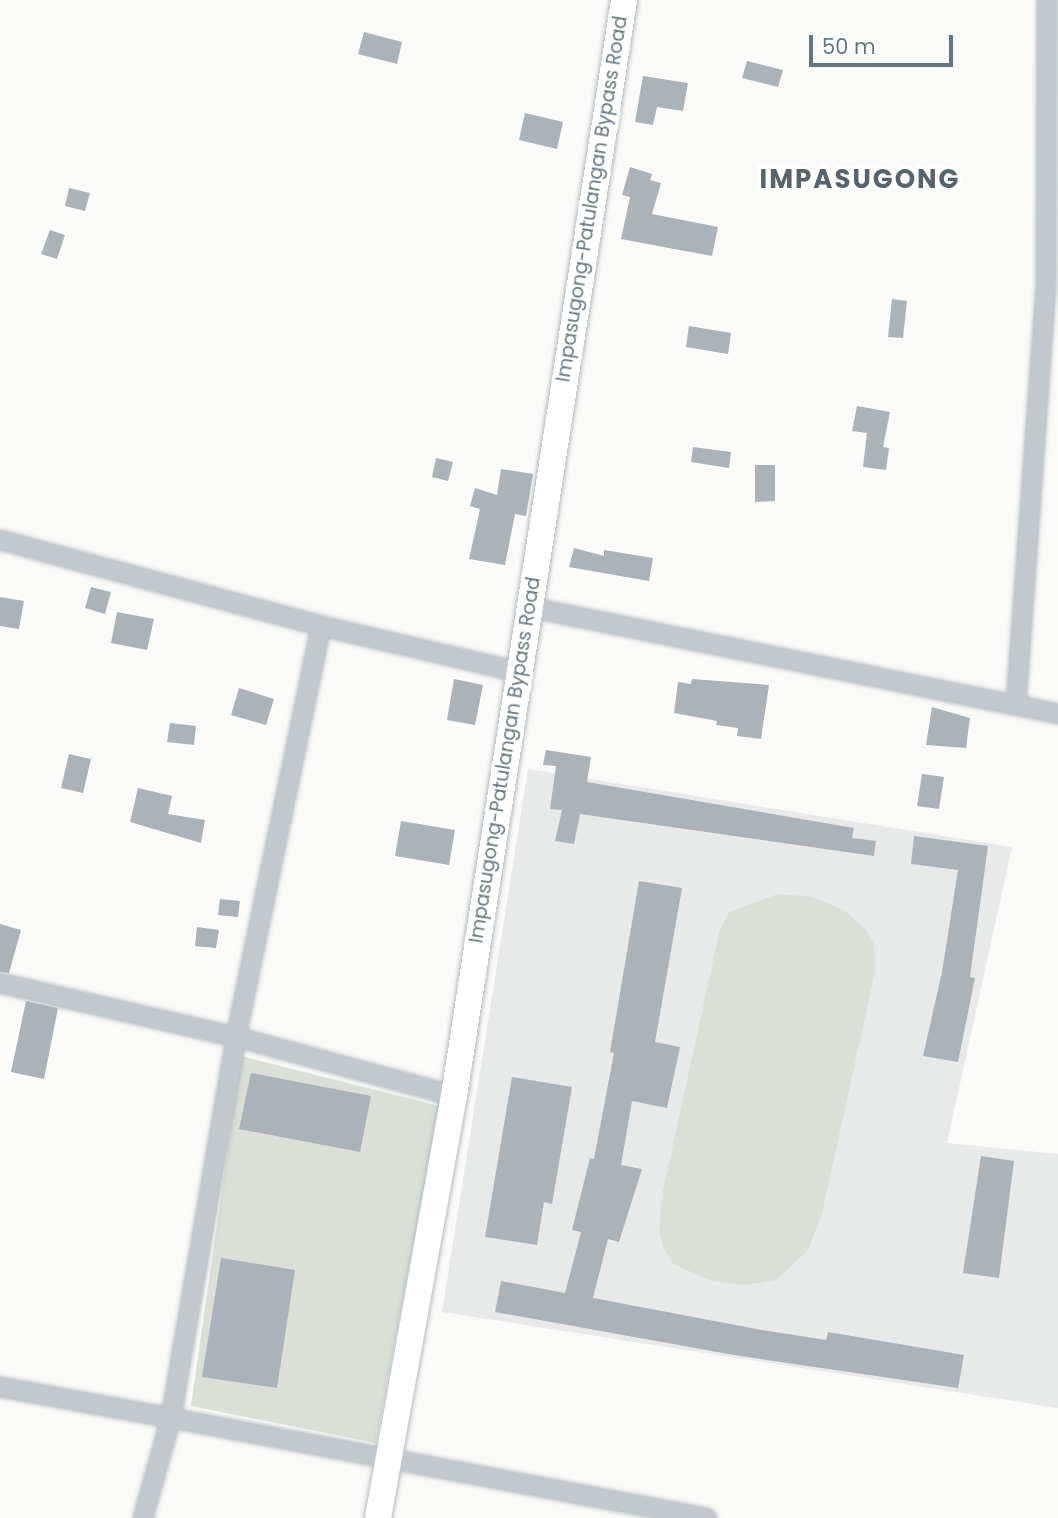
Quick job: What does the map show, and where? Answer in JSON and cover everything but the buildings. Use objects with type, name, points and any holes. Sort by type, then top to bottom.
[{"type":"main road","name":"Impasugong-Patulangan Bypass Road","points":[[378,1518],[454,1096],[624,0]]},
{"type":"street","points":[[1016,705],[1046,291],[1047,0]]},
{"type":"street","points":[[0,540],[321,626],[518,671]]},
{"type":"street","points":[[528,607],[1058,714]]},
{"type":"street","points":[[143,1518],[171,1418],[236,1037],[321,626]]},
{"type":"street","points":[[0,983],[236,1037],[454,1096]]},
{"type":"street","points":[[0,1387],[388,1460],[643,1513],[707,1518]]},
{"type":"shaded area","points":[[528,769],[1012,847],[947,1143],[1058,1154],[1058,1408],[442,1312]]},
{"type":"shaded area","points":[[778,894],[812,897],[844,910],[866,930],[874,944],[875,972],[822,1213],[808,1250],[776,1280],[744,1285],[712,1281],[673,1264],[663,1247],[659,1229],[663,1191],[720,929],[729,912]]},
{"type":"shaded area","points":[[241,1056],[439,1106],[376,1443],[191,1406]]},
{"type":"district","name":"IMPASUGONG","points":[[860,180]]}]
